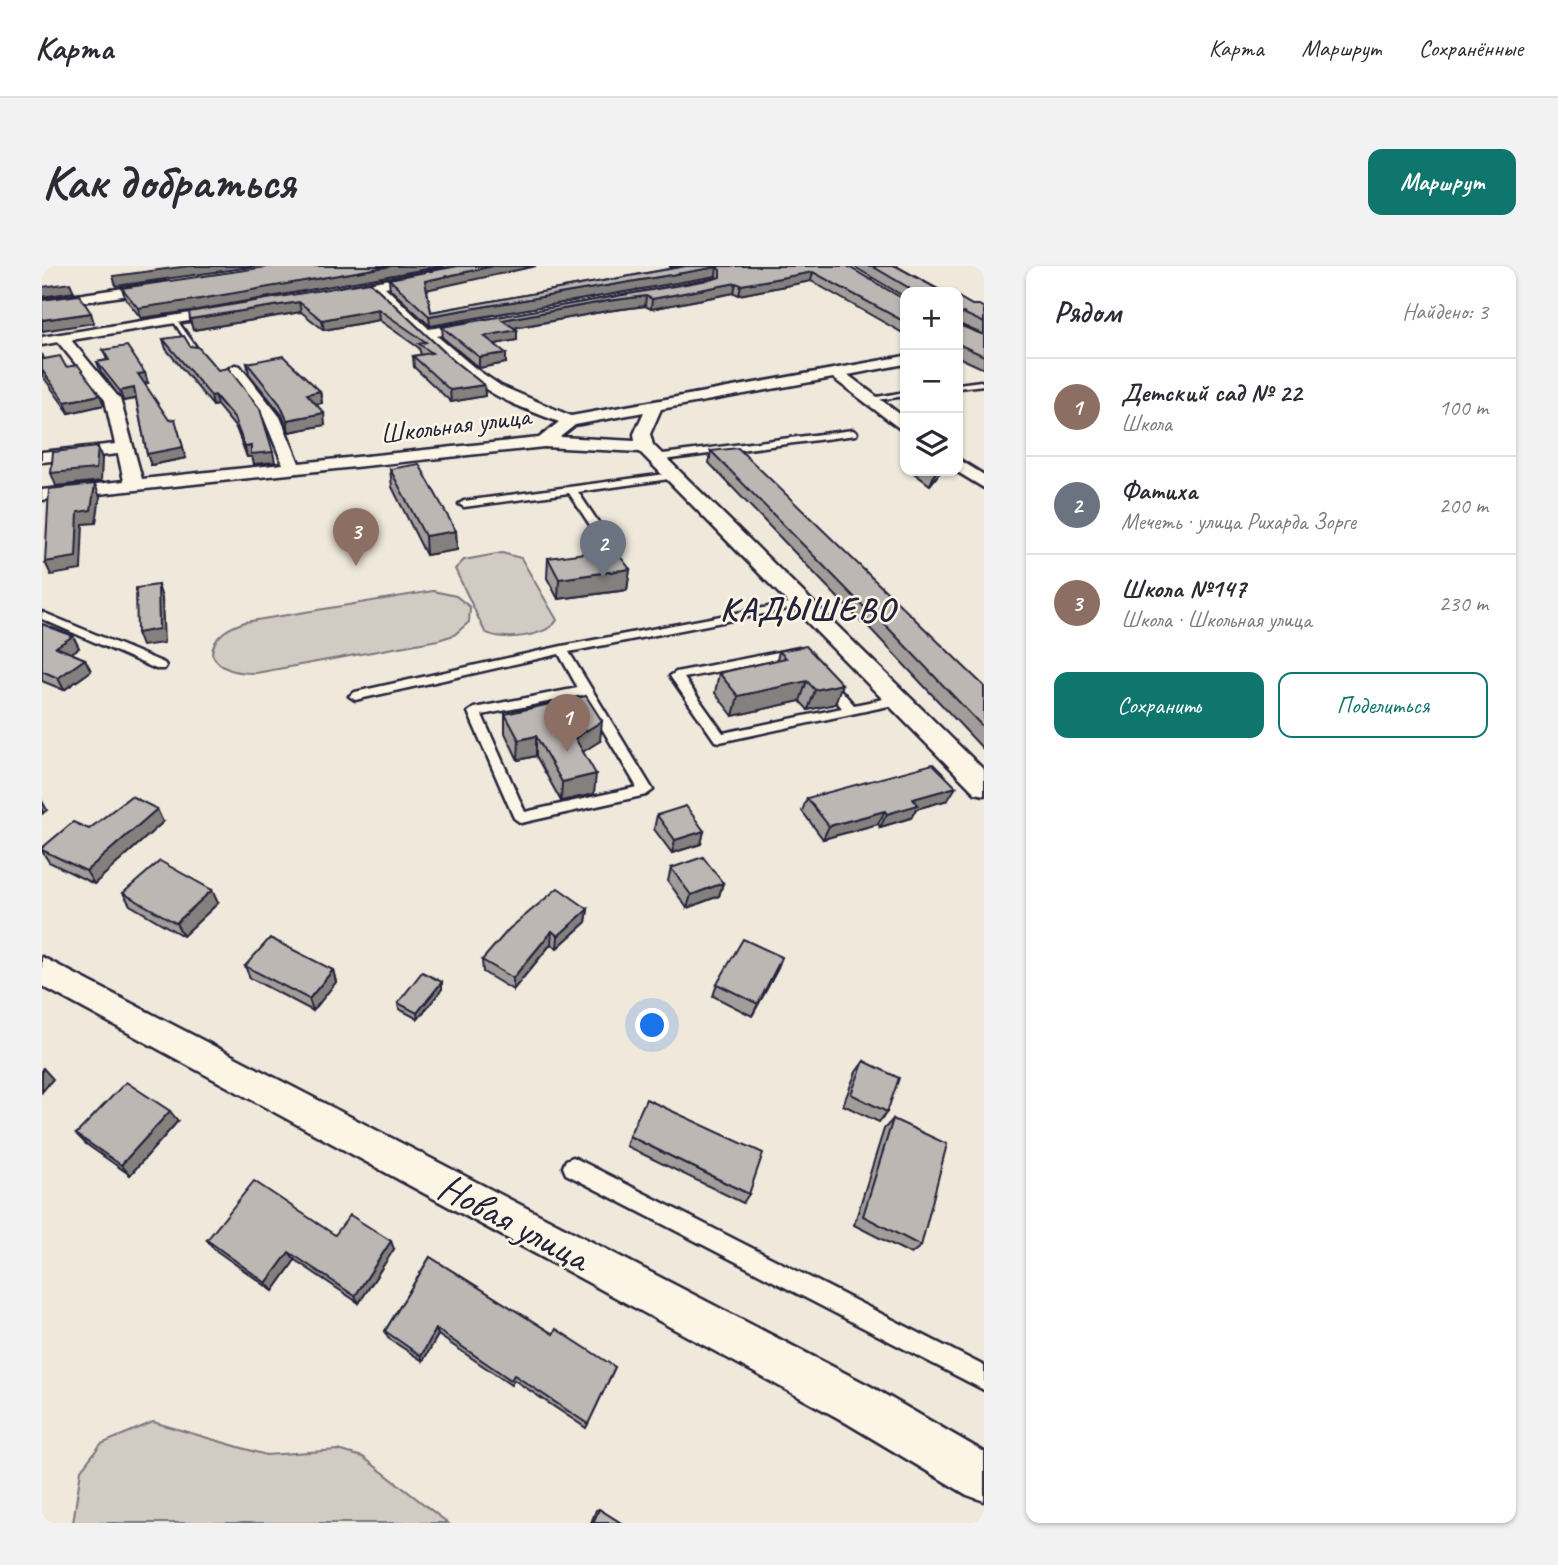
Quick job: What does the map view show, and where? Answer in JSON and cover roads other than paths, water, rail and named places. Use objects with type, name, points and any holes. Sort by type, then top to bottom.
[{"type":"street","points":[[326,295],[380,280],[478,266]]},
{"type":"street","points":[[380,280],[429,333],[487,383],[523,403],[570,421]]},
{"type":"street","points":[[42,304],[178,284]]},
{"type":"street","points":[[42,341],[236,310]]},
{"type":"street","points":[[429,333],[496,321]]},
{"type":"street","points":[[62,338],[112,399],[134,484]]},
{"type":"street","name":"Школьная улица","points":[[42,498],[134,484],[544,442],[570,421],[900,361]]},
{"type":"street","points":[[235,369],[272,417],[293,468]]},
{"type":"street","points":[[836,373],[900,421]]},
{"type":"street","points":[[654,407],[642,434],[650,453],[984,786]]},
{"type":"street","points":[[544,442],[601,443],[650,453]]},
{"type":"street","points":[[42,457],[126,448]]},
{"type":"street","points":[[963,468],[984,483]]},
{"type":"street","name":"Новая улица","points":[[42,970],[844,1396],[984,1478]]},
{"type":"lane","points":[[174,320],[198,352]]},
{"type":"lane","points":[[963,385],[981,383]]},
{"type":"lane","points":[[870,399],[900,395]]},
{"type":"lane","points":[[650,453],[853,433]]},
{"type":"lane","points":[[464,504],[673,476]]},
{"type":"lane","points":[[571,489],[609,546]]},
{"type":"lane","points":[[355,696],[562,650],[800,604]]},
{"type":"lane","points":[[42,615],[160,666]]},
{"type":"lane","points":[[562,650],[586,690],[646,790],[521,818],[474,712],[586,690]]},
{"type":"lane","points":[[851,710],[800,652],[676,676],[720,738],[898,700]]},
{"type":"lane","points":[[573,1167],[984,1378]]},
{"type":"place","name":"Школа №147","points":[[356,566]]},
{"type":"place","name":"Фатиха","points":[[603,578]]},
{"type":"place","name":"Детский сад № 22","points":[[567,752]]},
{"type":"district","name":"КАДЫШЕВО","points":[[808,608]]}]
